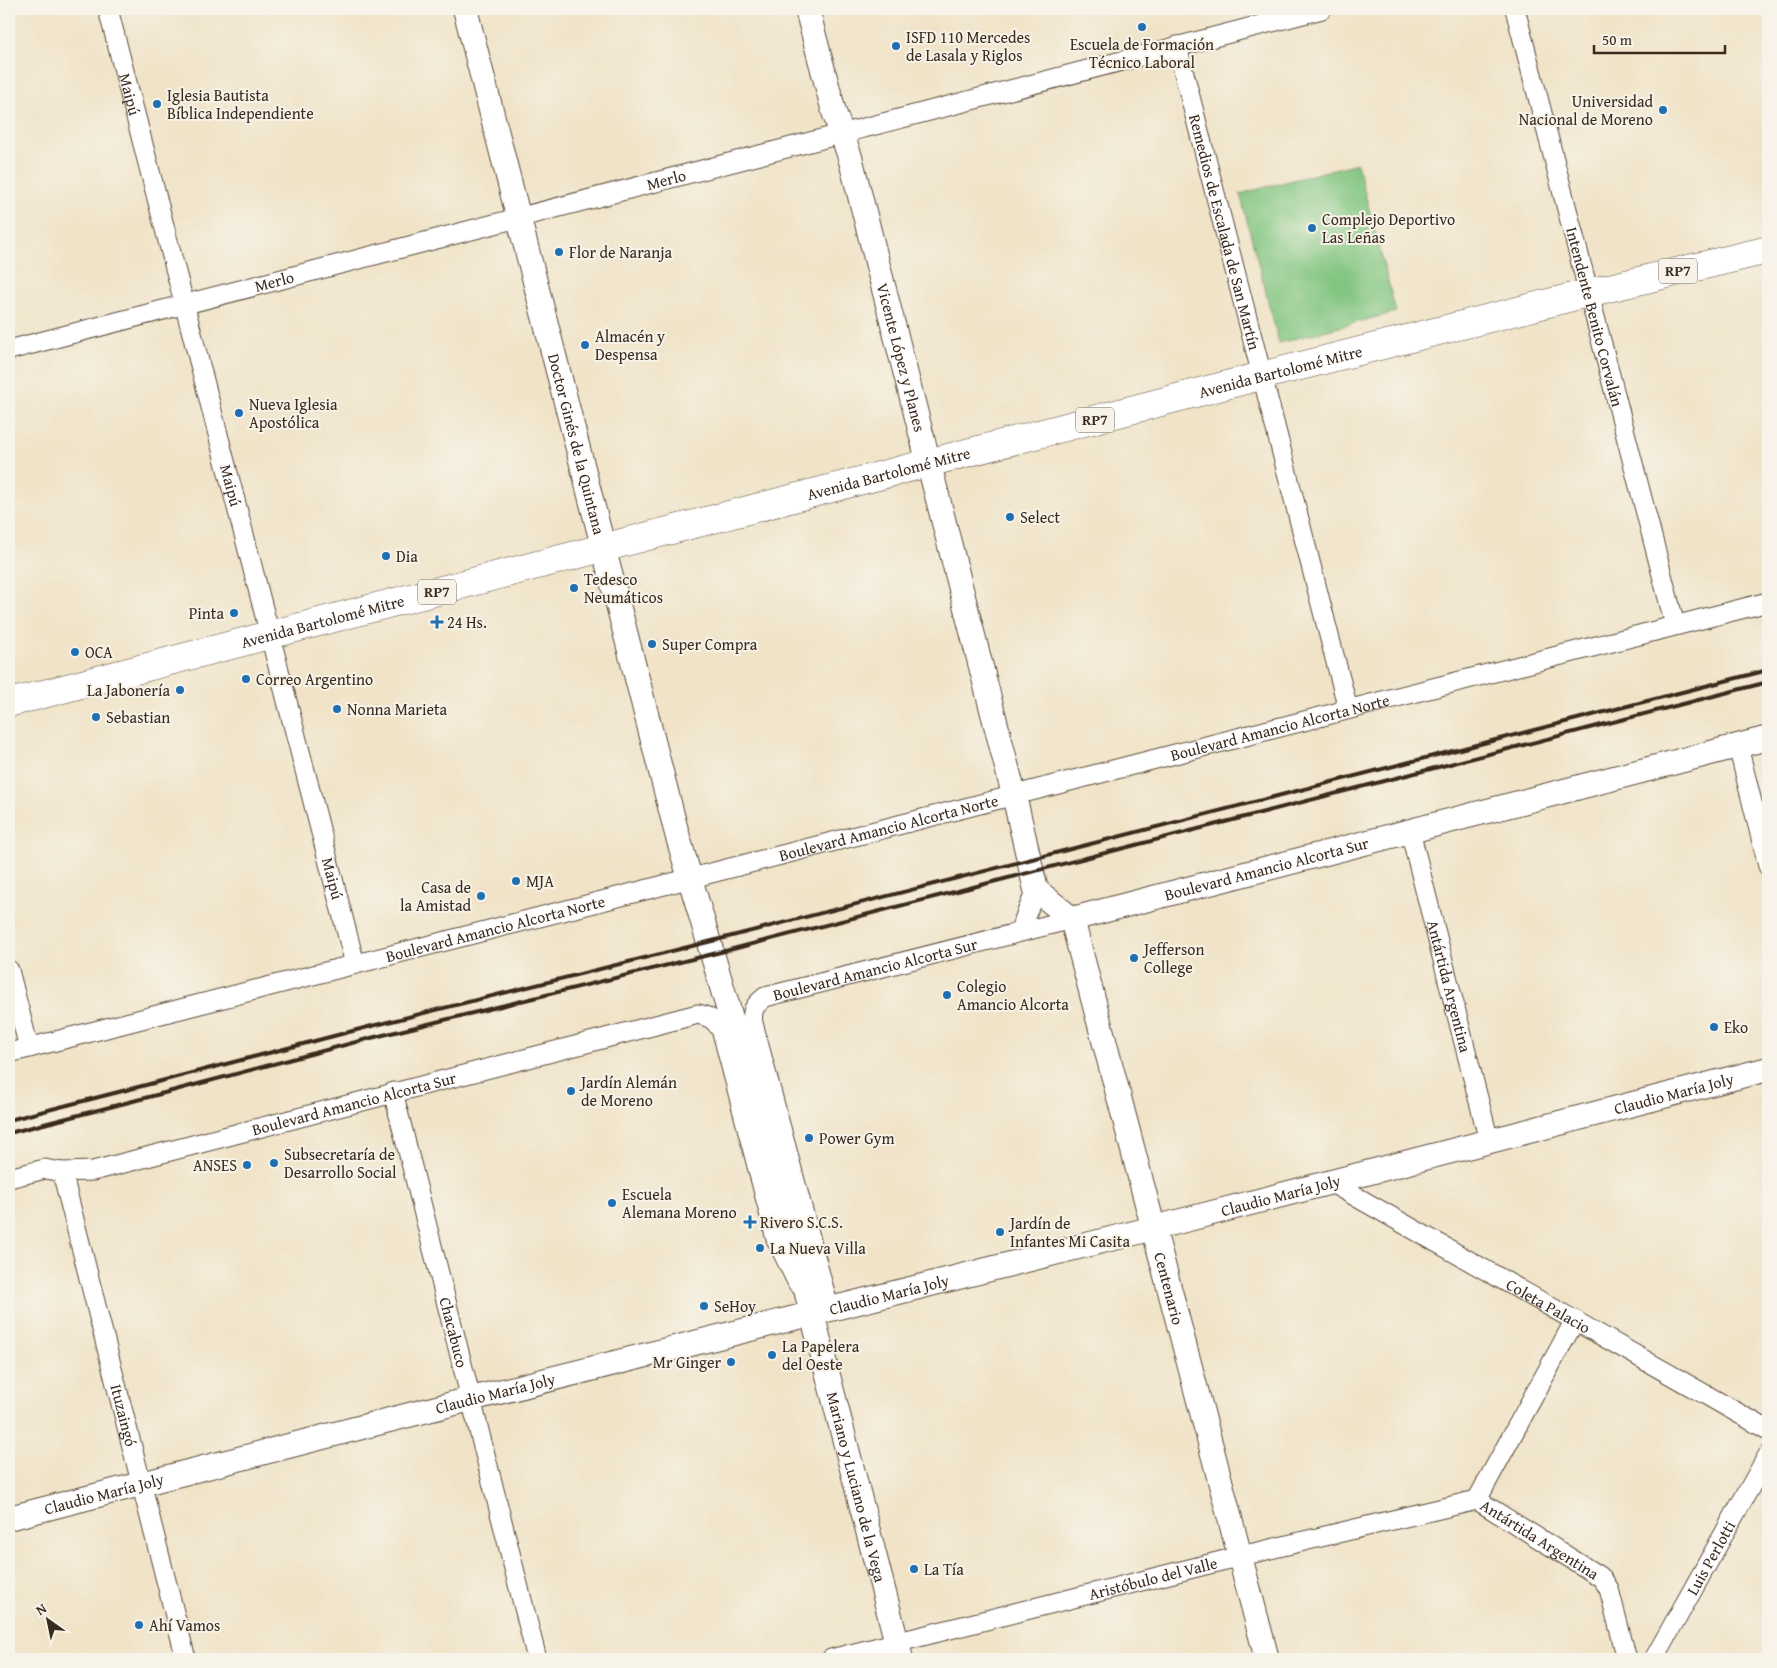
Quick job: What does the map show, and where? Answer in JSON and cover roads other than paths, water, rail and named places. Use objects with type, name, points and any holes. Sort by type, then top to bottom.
[{"type":"main road","name":"Avenida Bartolomé Mitre","points":[[9,703],[1261,376],[1588,293],[1768,250]]},
{"type":"street","name":"Maipú","points":[[108,9],[355,964]]},
{"type":"street","name":"Doctor Ginés de la Quintana","points":[[465,9],[689,878],[728,1006]]},
{"type":"street","name":"Vicente López y Planes","points":[[807,9],[834,112],[850,158],[1014,795],[1036,890]]},
{"type":"street","name":"Merlo","points":[[9,350],[1322,9]]},
{"type":"street","name":"Intendente Benito Corvalán","points":[[1514,9],[1675,625]]},
{"type":"street","name":"Remedios de Escalada de San Martín","points":[[1177,46],[1348,709]]},
{"type":"street","name":"Boulevard Amancio Alcorta Norte","points":[[9,1053],[1768,602]]},
{"type":"street","name":"Boulevard Amancio Alcorta Sur","points":[[765,998],[1768,738]]},
{"type":"street","points":[[1738,746],[1768,866]]},
{"type":"street","name":"Antártida Argentina","points":[[1410,832],[1489,1141]]},
{"type":"street","points":[[1019,932],[1036,890],[1072,918]]},
{"type":"street","name":"Centenario","points":[[1072,918],[1267,1659]]},
{"type":"street","points":[[9,970],[29,1048]]},
{"type":"street","name":"Mariano y Luciano de la Vega","points":[[765,998],[756,1004],[752,1014],[753,1023],[899,1651]]},
{"type":"street","name":"Mariano y Luciano de la Vega","points":[[728,1006],[771,1154],[821,1311]]},
{"type":"street","name":"Boulevard Amancio Alcorta Sur","points":[[9,1178],[45,1169],[62,1172],[92,1171],[698,1014]]},
{"type":"street","name":"Mariano y Luciano de la Vega","points":[[698,1014],[709,1017],[717,1022],[722,1032],[776,1239],[821,1311]]},
{"type":"street","name":"Claudio María Joly","points":[[9,1518],[471,1399],[1154,1228],[1768,1069]]},
{"type":"street","name":"Chacabuco","points":[[393,1092],[537,1659]]},
{"type":"street","name":"Ituzaingó","points":[[62,1172],[186,1659]]},
{"type":"street","name":"Coleta Palacio","points":[[1330,1182],[1768,1430]]},
{"type":"street","name":"Antártida Argentina","points":[[1576,1320],[1477,1500],[1602,1578],[1609,1589],[1627,1659]]},
{"type":"street","name":"Luis Perlotti","points":[[1654,1659],[1768,1455]]},
{"type":"street","name":"Aristóbulo del Valle","points":[[831,1659],[899,1651],[1241,1556],[1477,1500]]},
{"type":"railway","points":[[9,1120],[1768,670]]},
{"type":"railway","points":[[9,1133],[371,1038],[729,950],[1768,682]]},
{"type":"place","name":"Escuela de Formación Técnico Laboral","points":[[1142,27]]},
{"type":"place","name":"ISFD 110 Mercedes de Lasala y Riglos","points":[[896,46]]},
{"type":"place","name":"Iglesia Bautista Bíblica Independiente","points":[[157,104]]},
{"type":"place","name":"Universidad Nacional de Moreno","points":[[1663,110]]},
{"type":"place","name":"Complejo Deportivo Las Leñas","points":[[1312,228]]},
{"type":"place","name":"Flor de Naranja","points":[[559,252]]},
{"type":"place","name":"Almacén y Despensa","points":[[585,345]]},
{"type":"place","name":"Nueva Iglesia Apostólica","points":[[239,413]]},
{"type":"place","name":"Select","points":[[1010,517]]},
{"type":"place","name":"Dia","points":[[386,556]]},
{"type":"place","name":"Tedesco Neumáticos","points":[[574,588]]},
{"type":"place","name":"Pinta","points":[[234,613]]},
{"type":"place","name":"24 Hs.","points":[[437,622]]},
{"type":"place","name":"Super Compra","points":[[652,644]]},
{"type":"place","name":"OCA","points":[[75,652]]},
{"type":"place","name":"Correo Argentino","points":[[246,679]]},
{"type":"place","name":"La Jabonería","points":[[180,690]]},
{"type":"place","name":"Nonna Marieta","points":[[337,709]]},
{"type":"place","name":"Sebastian","points":[[96,717]]},
{"type":"place","name":"MJA","points":[[516,881]]},
{"type":"place","name":"Casa de la Amistad","points":[[481,896]]},
{"type":"place","name":"Jefferson College","points":[[1134,958]]},
{"type":"place","name":"Colegio Amancio Alcorta","points":[[947,995]]},
{"type":"place","name":"Eko","points":[[1714,1027]]},
{"type":"place","name":"Jardín Alemán de Moreno","points":[[571,1091]]},
{"type":"place","name":"Power Gym","points":[[809,1138]]},
{"type":"place","name":"Subsecretaría de Desarrollo Social","points":[[274,1163]]},
{"type":"place","name":"ANSES","points":[[247,1165]]},
{"type":"place","name":"Escuela Alemana Moreno","points":[[612,1203]]},
{"type":"place","name":"Rivero S.C.S.","points":[[750,1222]]},
{"type":"place","name":"Jardín de Infantes Mi Casita","points":[[1000,1232]]},
{"type":"place","name":"La Nueva Villa","points":[[760,1248]]},
{"type":"place","name":"SeHoy","points":[[704,1306]]},
{"type":"place","name":"La Papelera del Oeste","points":[[772,1355]]},
{"type":"place","name":"Mr Ginger","points":[[731,1362]]},
{"type":"place","name":"La Tía","points":[[914,1569]]},
{"type":"place","name":"Ahí Vamos","points":[[139,1625]]}]
